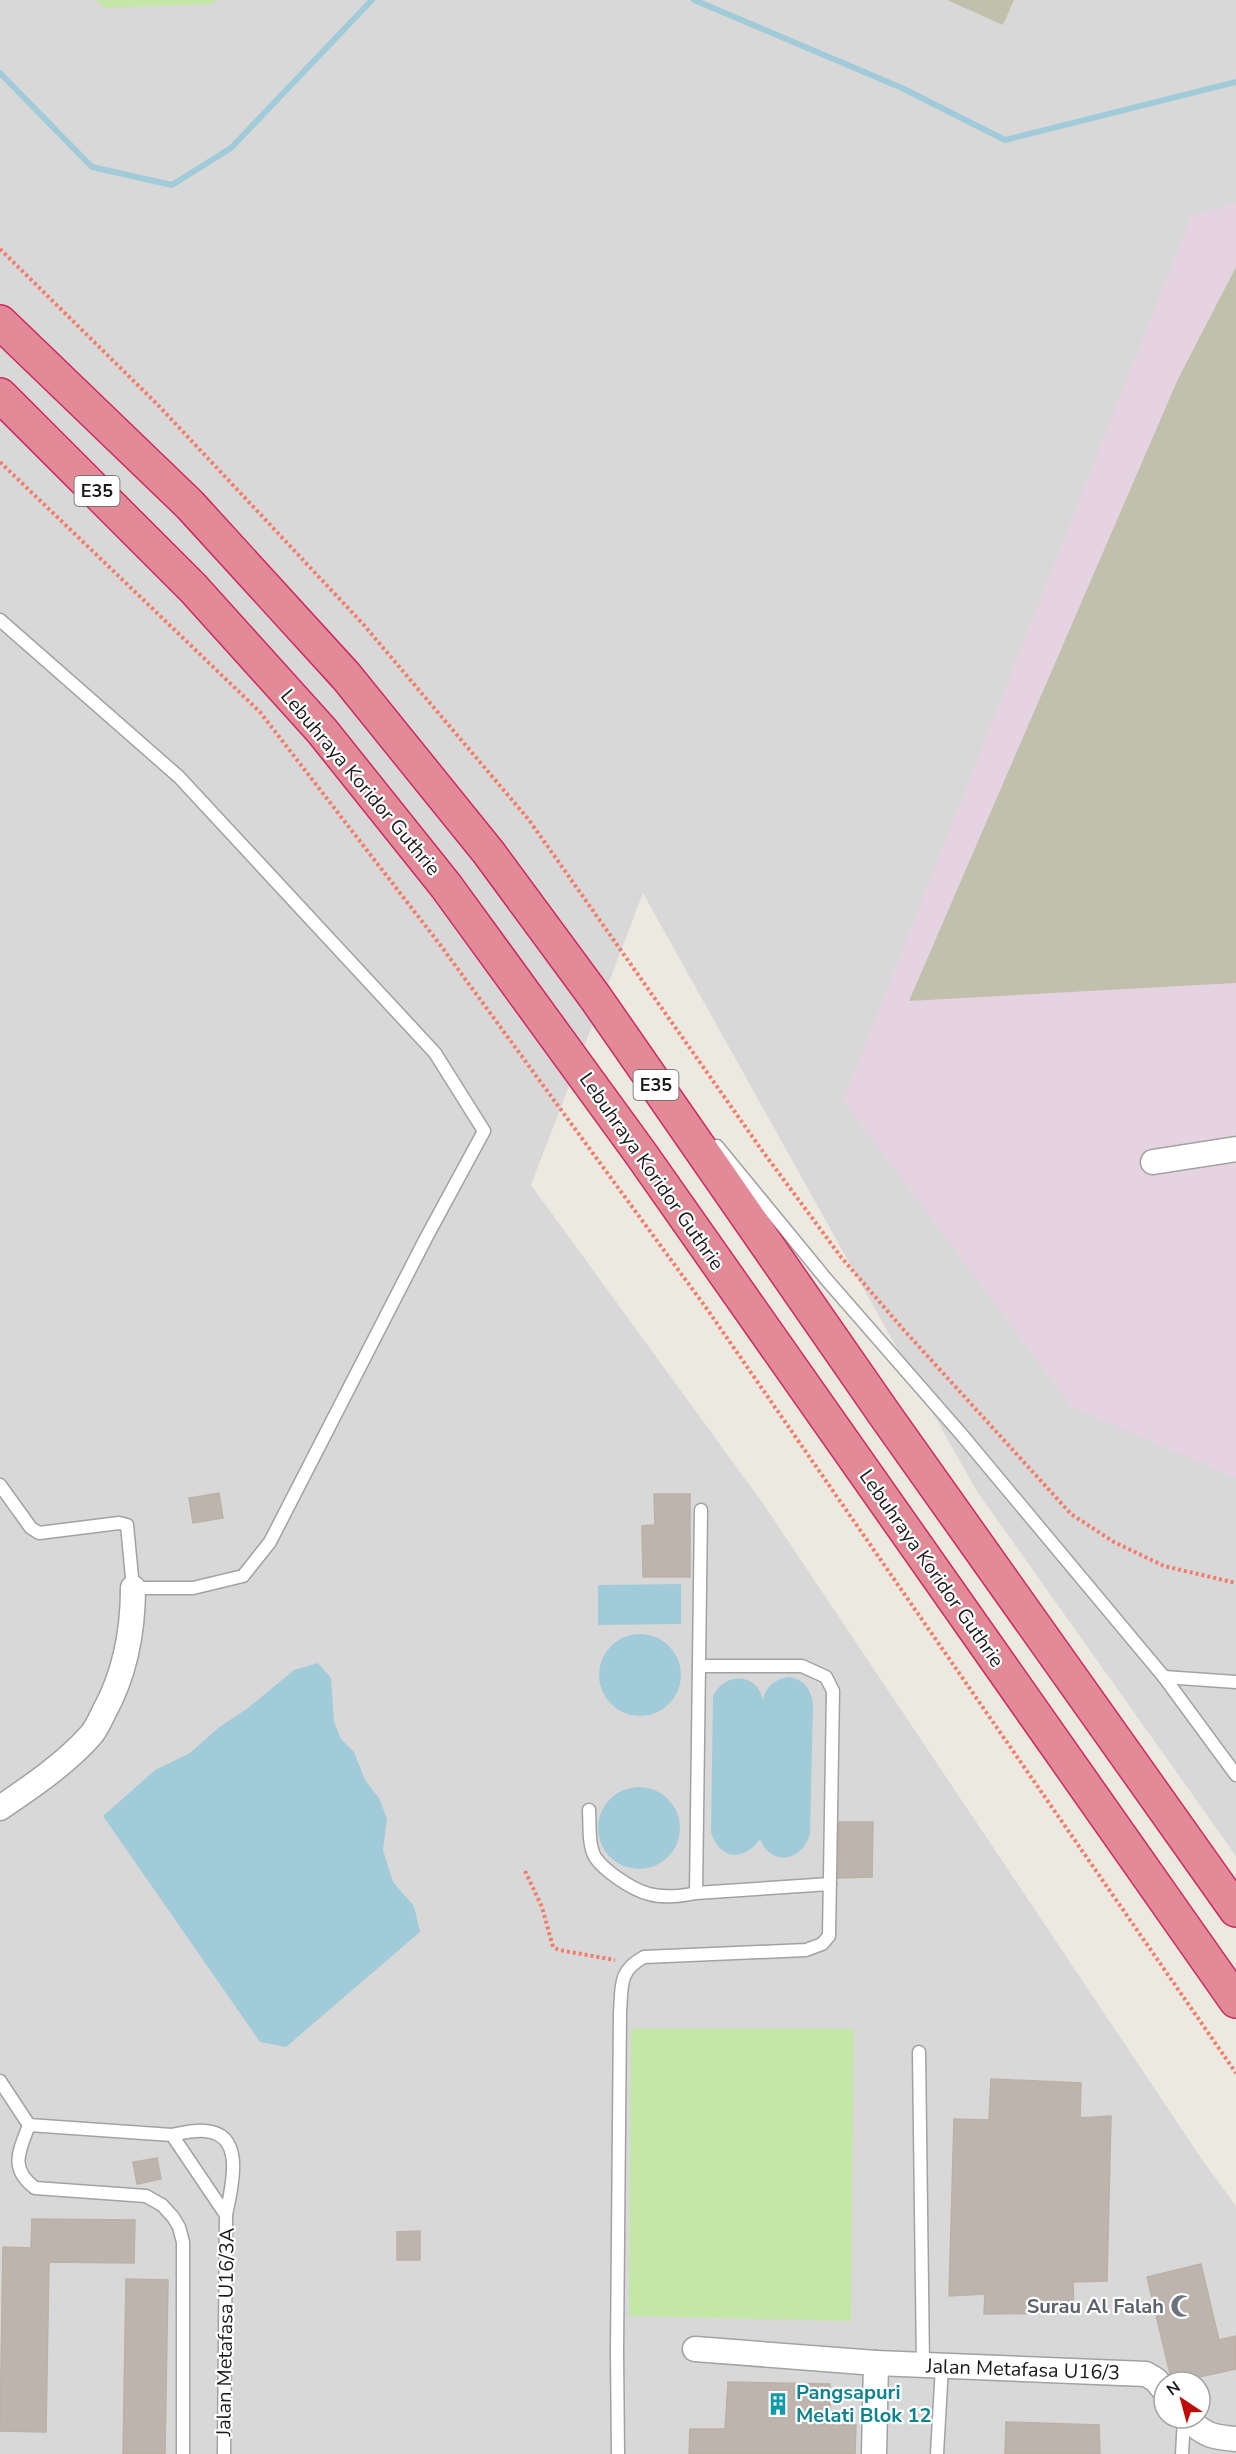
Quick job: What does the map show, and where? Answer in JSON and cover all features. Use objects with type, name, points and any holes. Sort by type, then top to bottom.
[{"type":"highway","name":"E35","points":[[0,322],[190,505],[346,676],[489,853],[595,997],[879,1405],[1236,1910]]},
{"type":"highway","name":"Lebuhraya Koridor Guthrie","points":[[0,395],[200,597],[322,731],[446,886],[641,1154],[1236,2001]]},
{"type":"street","points":[[1153,1162],[1236,1149]]},
{"type":"street","points":[[0,1808],[76,1750],[92,1734],[114,1694],[127,1653],[133,1620],[133,1588]]},
{"type":"street","name":"Jalan Metafasa U16/3","points":[[695,2349],[876,2363],[1146,2374],[1152,2378]]},
{"type":"street","points":[[874,2454],[876,2363]]},
{"type":"street","points":[[1199,2430],[1211,2437],[1236,2439]]},
{"type":"lane","points":[[0,620],[179,777],[435,1053],[484,1131],[426,1238],[270,1542],[243,1576],[193,1588],[133,1588],[127,1525],[119,1523],[39,1533],[32,1528],[0,1485]]},
{"type":"lane","points":[[595,997],[826,1279],[962,1435],[1164,1677],[1236,1775]]},
{"type":"lane","points":[[696,1893],[701,1510]]},
{"type":"lane","points":[[618,2454],[620,2013],[623,1977],[631,1964],[644,1957],[806,1950],[817,1947],[829,1936],[833,1691],[831,1684],[826,1677],[802,1666],[699,1665]]},
{"type":"lane","points":[[1164,1677],[1236,1682]]},
{"type":"lane","points":[[589,1810],[590,1838],[595,1856],[609,1872],[649,1894],[681,1896],[830,1884]]},
{"type":"lane","points":[[919,2052],[937,2454]]},
{"type":"lane","points":[[0,2081],[30,2126]]},
{"type":"lane","points":[[30,2126],[172,2135],[208,2131],[218,2135],[234,2154],[234,2168],[226,2215]]},
{"type":"lane","points":[[30,2126],[18,2155],[20,2172],[24,2180],[36,2188],[146,2196],[162,2205],[179,2227],[183,2242],[183,2454]]},
{"type":"lane","name":"Jalan Metafasa U16/3A","points":[[172,2135],[226,2215],[224,2454]]},
{"type":"lane","points":[[1182,2454],[1184,2430]]},
{"type":"path","points":[[0,249],[158,405],[284,537],[363,624],[529,820],[760,1149],[841,1257],[903,1329],[1071,1514],[1114,1542],[1164,1566],[1236,1583]]},
{"type":"path","points":[[0,462],[260,712],[441,945],[707,1309],[1236,2073]]},
{"type":"path","points":[[525,1871],[542,1907],[553,1947],[631,1964]]},
{"type":"shaded area","points":[[0,0],[1236,0],[1236,1856],[976,1490],[643,893],[531,1185],[764,1505],[1203,2161],[1236,2206],[1236,2454],[0,2454]]},
{"type":"shaded area","points":[[947,0],[1014,0],[1003,25]]},
{"type":"shaded area","points":[[1236,203],[1236,1478],[1072,1407],[843,1101],[1191,216]]},
{"type":"shaded area","points":[[1236,267],[1236,983],[909,1001],[1178,379]]},
{"type":"green space","points":[[96,0],[217,0],[212,4],[104,8]]},
{"type":"green space","points":[[631,2029],[854,2029],[851,2321],[629,2316]]},
{"type":"water","points":[[681,1584],[681,1624],[598,1625],[598,1585]]},
{"type":"water","points":[[640,1634],[656,1637],[669,1646],[678,1659],[681,1675],[678,1691],[669,1704],[656,1713],[640,1716],[624,1713],[611,1704],[602,1691],[599,1675],[602,1659],[611,1646],[624,1637]]},
{"type":"water","points":[[318,1663],[331,1678],[334,1722],[341,1739],[354,1752],[365,1780],[379,1798],[387,1819],[383,1850],[393,1882],[414,1906],[420,1932],[286,2047],[260,2042],[103,1816],[155,1770],[190,1753],[218,1728],[248,1708],[294,1670]]},
{"type":"water","points":[[789,1677],[803,1682],[811,1694],[813,1704],[810,1834],[800,1851],[786,1858],[771,1854],[760,1839],[747,1852],[732,1855],[726,1853],[715,1841],[711,1832],[713,1696],[725,1683],[740,1678],[754,1684],[763,1700],[772,1684],[779,1679]]},
{"type":"water","points":[[639,1787],[655,1790],[668,1799],[677,1812],[680,1828],[677,1844],[668,1857],[655,1866],[639,1869],[623,1866],[610,1857],[601,1844],[598,1828],[601,1812],[610,1799],[623,1790]]},
{"type":"building","points":[[219,1493],[223,1518],[193,1523],[189,1498]]},
{"type":"building","points":[[654,1494],[690,1494],[690,1577],[643,1577],[642,1526],[655,1525]]},
{"type":"building","points":[[839,1822],[873,1822],[872,1877],[838,1878]]},
{"type":"building","points":[[991,2079],[1081,2083],[1080,2118],[1111,2116],[1107,2281],[1073,2282],[1074,2313],[984,2314],[985,2294],[949,2296],[954,2119],[989,2120]]},
{"type":"building","points":[[157,2158],[161,2179],[137,2184],[133,2162]]},
{"type":"building","points":[[32,2219],[135,2220],[134,2263],[49,2262],[46,2432],[0,2431],[3,2247],[31,2248]]},
{"type":"building","points":[[420,2231],[420,2260],[397,2260],[397,2232]]},
{"type":"building","name":"Surau Al Falah","points":[[1201,2264],[1219,2340],[1236,2336],[1236,2369],[1212,2374],[1212,2370],[1169,2370],[1147,2277]]},
{"type":"building","points":[[126,2279],[168,2280],[165,2454],[123,2454]]},
{"type":"building","name":"Pangsapuri Melati Blok 12","points":[[728,2382],[830,2384],[830,2425],[856,2425],[855,2454],[689,2454],[690,2429],[725,2429]]},
{"type":"building","points":[[1006,2422],[1099,2425],[1100,2454],[1005,2454]]},
{"type":"waterway","points":[[0,73],[92,167],[172,185],[231,148],[372,0]]},
{"type":"waterway","points":[[694,0],[902,88],[1005,140],[1236,82]]},
{"type":"place","name":"Surau Al Falah","points":[[1182,2306]]},
{"type":"place","name":"Pangsapuri Melati Blok 12","points":[[778,2404]]}]
